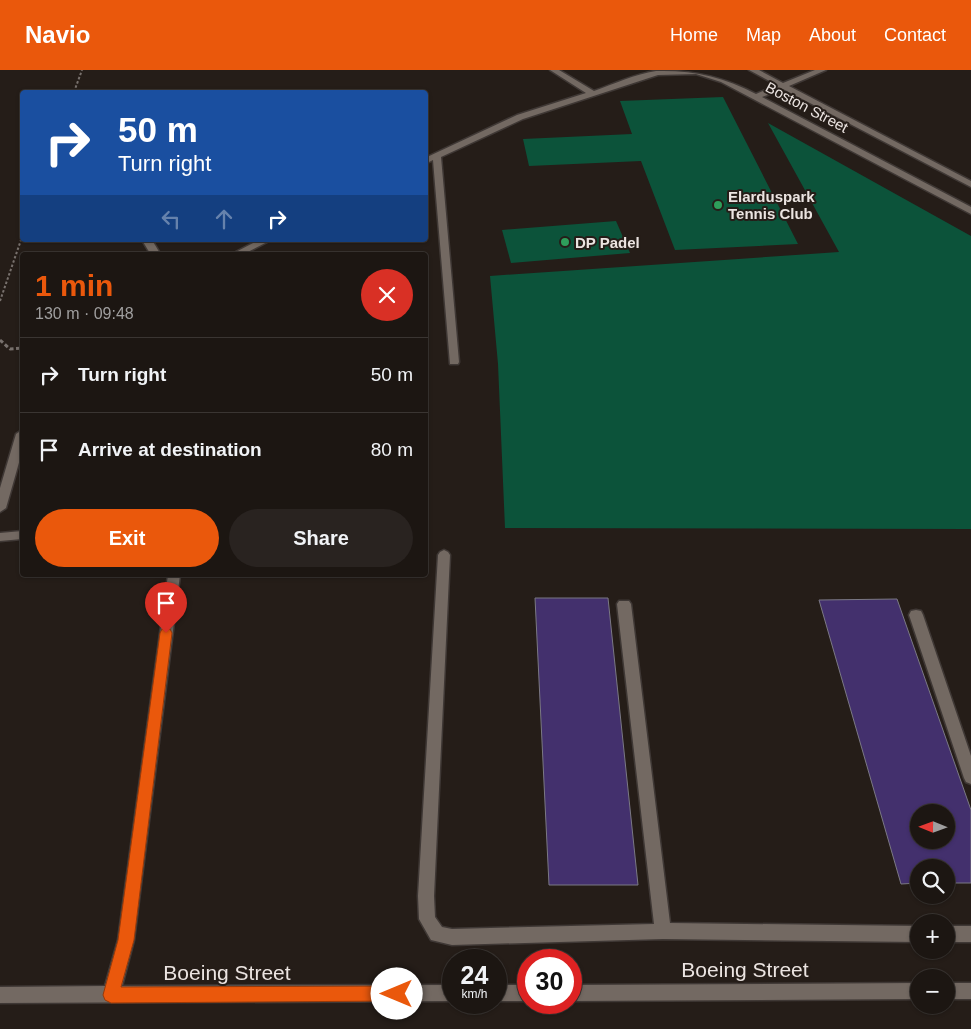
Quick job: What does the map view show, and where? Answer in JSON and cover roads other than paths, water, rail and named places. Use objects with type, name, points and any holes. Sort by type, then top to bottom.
[{"type":"street","points":[[554,70],[592,94]]},
{"type":"street","points":[[753,70],[971,184]]},
{"type":"street","points":[[755,96],[822,70]]},
{"type":"street","name":"Boston Street","points":[[428,160],[520,117],[658,74],[683,71],[696,72],[724,80],[971,211]]},
{"type":"street","points":[[437,156],[454,362]]},
{"type":"street","points":[[242,252],[262,242]]},
{"type":"street","points":[[0,508],[20,441]]},
{"type":"street","points":[[0,536],[20,536]]},
{"type":"street","points":[[444,556],[426,896],[427,919],[437,934],[452,938],[662,931],[910,934]]},
{"type":"street","points":[[111,995],[126,940],[174,577]]},
{"type":"street","points":[[624,604],[662,931]]},
{"type":"street","points":[[916,615],[971,778]]},
{"type":"street","points":[[955,934],[971,934]]},
{"type":"street","name":"Boeing Street","points":[[582,993],[910,991]]},
{"type":"street","points":[[955,991],[971,991]]},
{"type":"street","name":"Boeing Street","points":[[0,995],[442,993]]},
{"type":"place","name":"Elarduspark Tennis Club","points":[[718,205]]},
{"type":"place","name":"DP Padel","points":[[565,242]]}]
